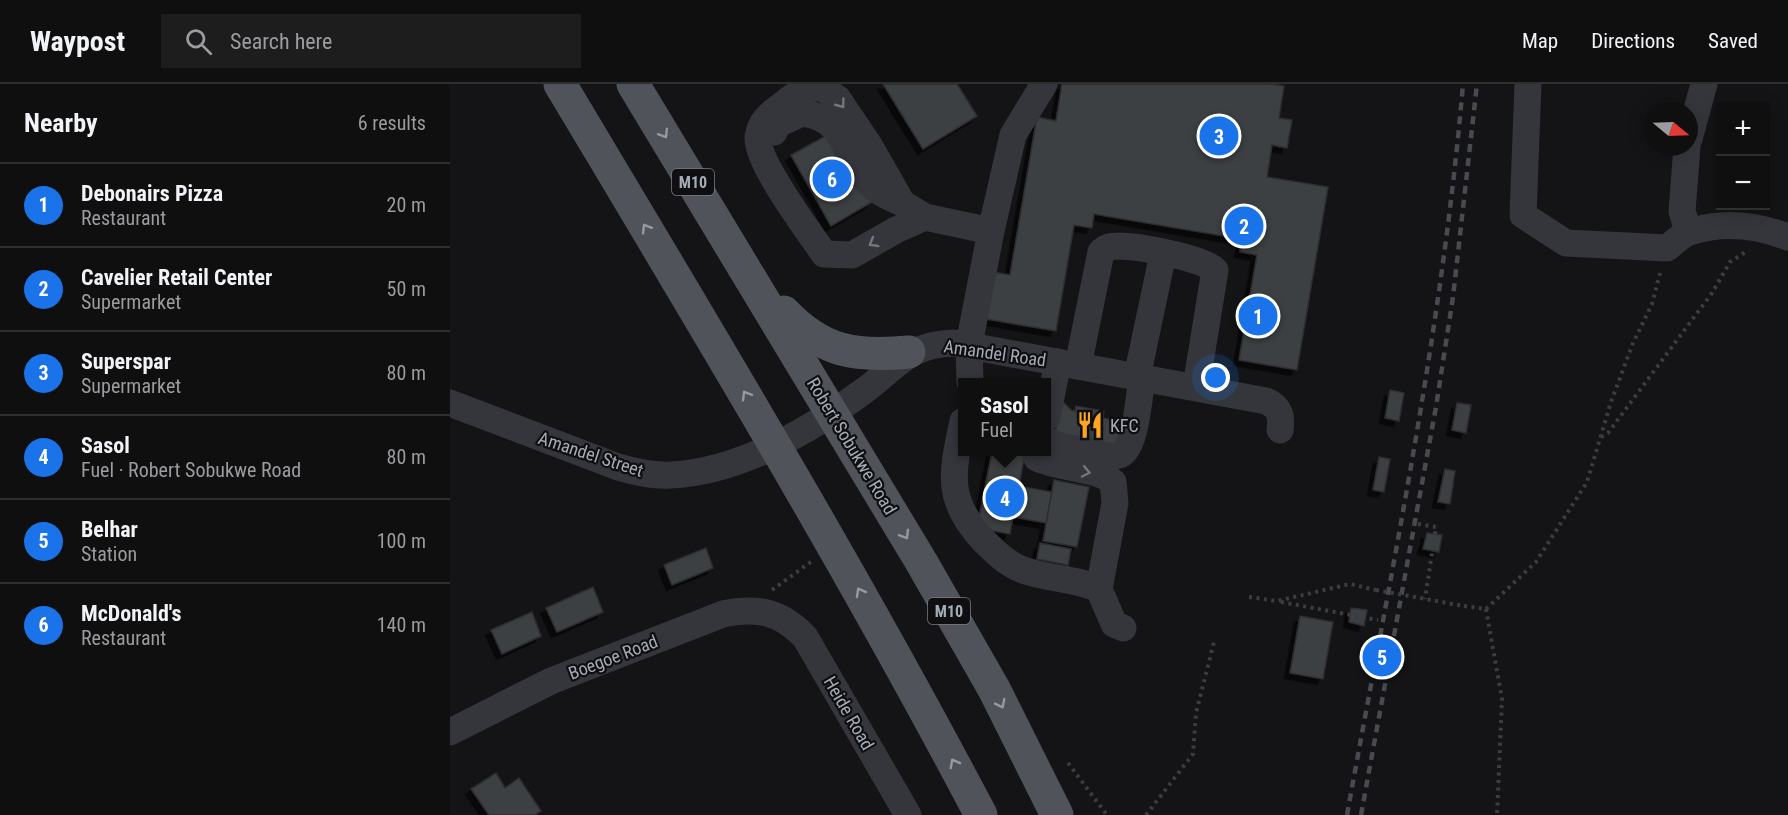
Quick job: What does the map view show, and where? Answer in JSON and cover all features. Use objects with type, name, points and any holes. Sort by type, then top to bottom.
[{"type":"main road","points":[[560,84],[776,445],[928,714],[981,815]]},
{"type":"main road","name":"Robert Sobukwe Road","points":[[633,84],[833,412],[988,680],[1058,815]]},
{"type":"main road","points":[[753,280],[813,339],[827,345],[881,355],[909,352]]},
{"type":"street","points":[[970,378],[969,345],[991,231],[1013,135],[1044,84]]},
{"type":"street","points":[[1528,84],[1523,215],[1566,243],[1667,248],[1688,232],[1726,225],[1748,225],[1788,237]]},
{"type":"street","points":[[1698,106],[1704,84]]},
{"type":"street","points":[[925,217],[896,230],[852,255],[824,254],[762,158],[758,138],[761,125],[767,116],[806,89],[815,87],[832,93],[869,145],[902,203],[925,217],[991,231]]},
{"type":"street","points":[[1686,156],[1682,211],[1688,232]]},
{"type":"street","points":[[1051,407],[1068,364],[1101,252],[1107,247],[1120,246],[1201,261],[1215,270],[1182,391]]},
{"type":"street","points":[[1051,443],[1117,456],[1123,454],[1131,444],[1139,377],[1163,254]]},
{"type":"street","name":"Amandel Road","points":[[833,412],[863,392],[909,352],[933,344],[969,345],[1139,377],[1230,404],[1275,405],[1281,414],[1280,430]]},
{"type":"street","name":"Amandel Street","points":[[450,403],[591,458],[642,473],[670,476],[698,472],[776,445],[833,412]]},
{"type":"street","points":[[958,454],[953,486],[958,504],[967,523],[993,550],[1013,565],[1032,573],[1099,589]]},
{"type":"street","points":[[1036,456],[1048,464],[1102,475],[1113,482],[1115,503],[1099,589],[1114,624],[1123,628]]},
{"type":"street","name":"Boegoe Road","points":[[451,728],[551,681],[723,614],[752,610],[783,617]]},
{"type":"street","name":"Heide Road","points":[[783,617],[805,637],[908,815]]},
{"type":"path","points":[[1486,609],[1536,562],[1587,482],[1633,343],[1652,304],[1667,248]]},
{"type":"path","points":[[1600,438],[1608,433],[1674,345],[1712,293],[1730,262],[1751,249]]},
{"type":"path","points":[[1418,524],[1436,527],[1425,599]]},
{"type":"path","points":[[770,592],[815,558]]},
{"type":"path","points":[[1277,601],[1350,584],[1486,609]]},
{"type":"path","points":[[1250,597],[1378,620]]},
{"type":"path","points":[[1486,609],[1502,699],[1497,815]]},
{"type":"path","points":[[1146,815],[1193,754],[1196,713],[1214,642]]},
{"type":"path","points":[[1068,762],[1107,815]]},
{"type":"building","points":[[883,84],[957,84],[977,116],[923,149]]},
{"type":"building","points":[[1062,84],[1270,84],[1284,86],[1279,118],[1292,120],[1287,148],[1272,145],[1267,177],[1328,187],[1297,370],[1239,360],[1257,255],[1240,252],[1242,239],[1094,214],[1092,228],[1074,225],[1056,331],[986,319],[993,272],[1010,275],[1037,117],[1056,121]]},
{"type":"building","points":[[833,132],[872,202],[831,226],[791,155]]},
{"type":"building","points":[[1390,390],[1404,393],[1399,421],[1385,418]]},
{"type":"building","name":"KFC","points":[[1063,402],[1071,410],[1075,411],[1076,406],[1104,411],[1103,418],[1125,422],[1121,448],[1053,439]]},
{"type":"building","points":[[1457,403],[1471,405],[1466,433],[1452,430]]},
{"type":"building","points":[[991,456],[1024,456],[1019,486],[1052,492],[1046,523],[1013,517],[1010,534],[977,528]]},
{"type":"building","points":[[1379,457],[1390,459],[1384,492],[1373,490]]},
{"type":"building","points":[[1445,469],[1455,471],[1450,504],[1438,502]]},
{"type":"building","points":[[1054,480],[1089,487],[1077,547],[1043,541]]},
{"type":"building","points":[[1427,533],[1442,535],[1439,552],[1423,549]]},
{"type":"building","points":[[1040,543],[1071,549],[1068,565],[1037,559]]},
{"type":"building","points":[[706,548],[713,568],[672,585],[664,565]]},
{"type":"building","points":[[593,587],[603,612],[557,632],[546,608]]},
{"type":"building","points":[[1351,608],[1367,610],[1364,626],[1349,622]]},
{"type":"building","points":[[532,612],[541,636],[502,654],[491,630]]},
{"type":"building","points":[[1300,616],[1333,622],[1323,679],[1290,673]]},
{"type":"building","points":[[496,773],[505,788],[519,778],[541,811],[535,815],[489,815],[471,789]]},
{"type":"railway","points":[[1347,815],[1429,360],[1454,176],[1463,84]]},
{"type":"railway","points":[[1361,815],[1436,407],[1453,297],[1477,84]]},
{"type":"place","name":"Superspar","points":[[1219,136]]},
{"type":"place","name":"McDonald's","points":[[832,179]]},
{"type":"place","name":"Cavelier Retail Center","points":[[1244,226]]},
{"type":"place","name":"Debonairs Pizza","points":[[1258,316]]},
{"type":"place","name":"KFC","points":[[1090,425]]},
{"type":"place","name":"Sasol","points":[[1005,498]]},
{"type":"place","name":"Belhar","points":[[1382,657]]}]
